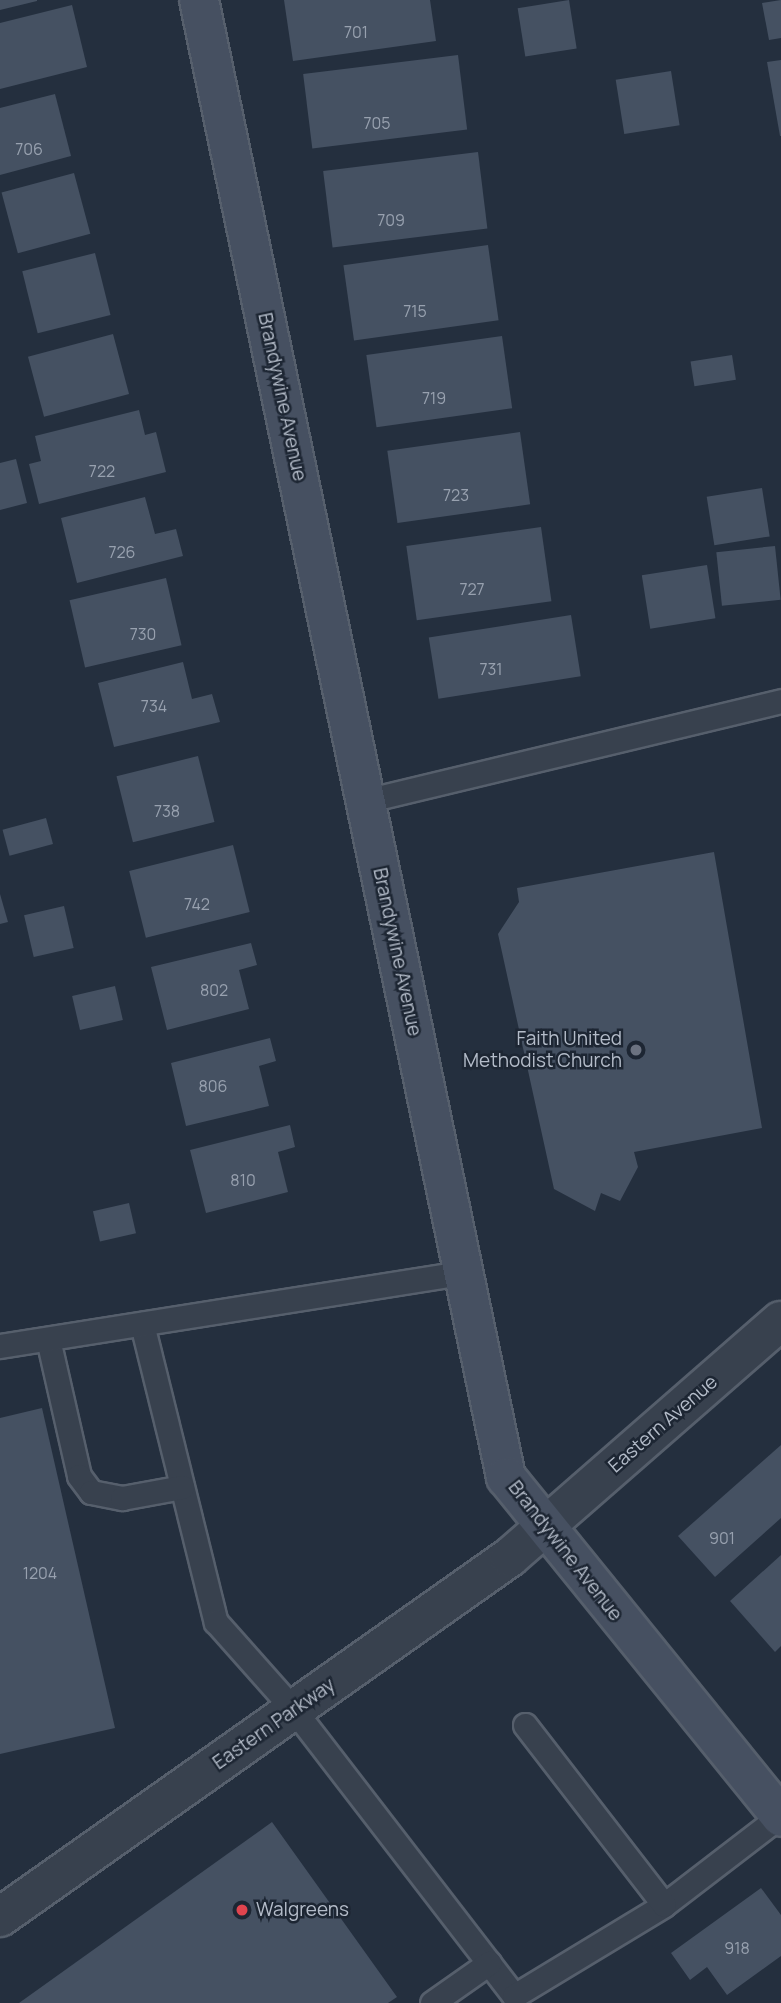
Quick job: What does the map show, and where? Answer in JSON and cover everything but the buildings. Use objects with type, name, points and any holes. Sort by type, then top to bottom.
[{"type":"main road","name":"Brandywine Avenue","points":[[199,0],[506,1477],[781,1816]]},
{"type":"street","name":"Eastern Avenue","points":[[545,1527],[781,1321]]},
{"type":"street","name":"Eastern Parkway","points":[[0,1917],[293,1710],[545,1527]]},
{"type":"lane","points":[[365,801],[781,701]]},
{"type":"lane","points":[[0,1346],[463,1273]]},
{"type":"lane","points":[[142,1324],[216,1622],[293,1710],[514,1996],[664,1905],[781,1816]]},
{"type":"lane","points":[[48,1339],[79,1476],[90,1492],[121,1498],[182,1487]]},
{"type":"lane","points":[[525,1725],[664,1905]]},
{"type":"lane","points":[[432,2003],[489,1963]]},
{"type":"place","name":"Faith United Methodist Church","points":[[636,1050]]},
{"type":"place","name":"Walgreens","points":[[242,1910]]}]
